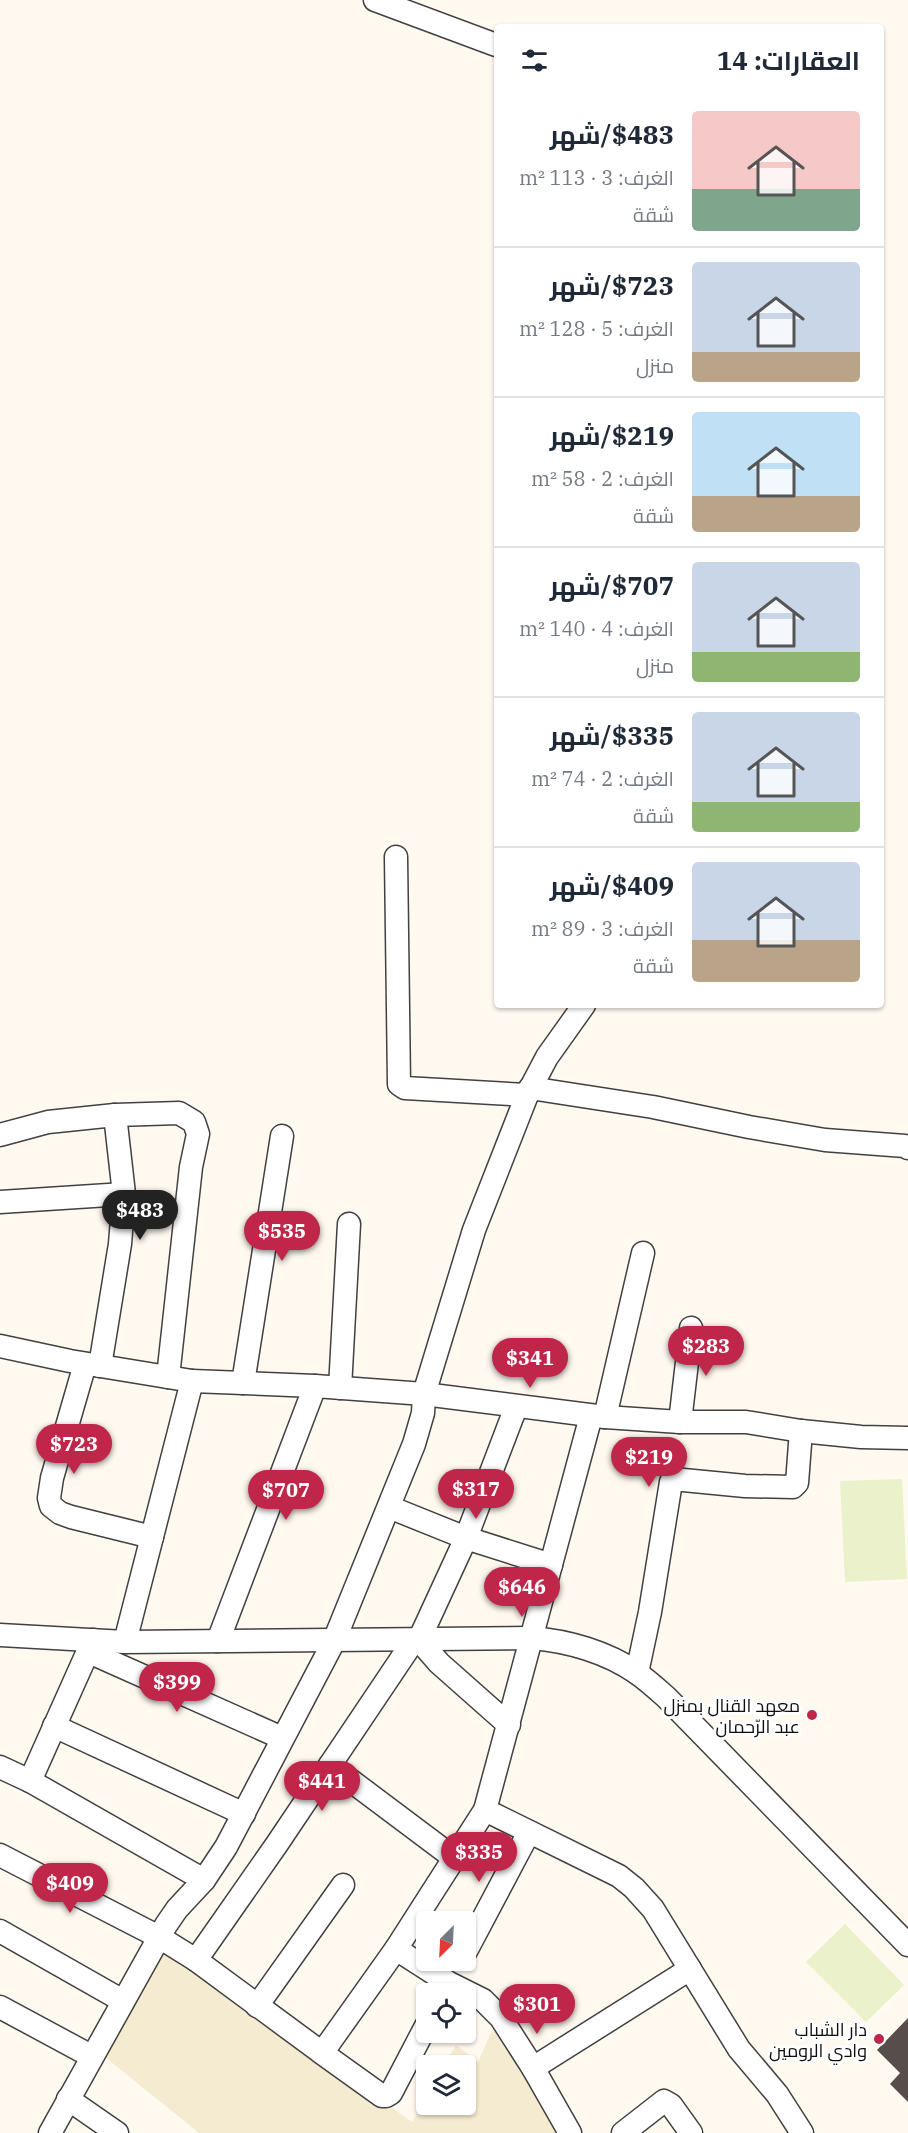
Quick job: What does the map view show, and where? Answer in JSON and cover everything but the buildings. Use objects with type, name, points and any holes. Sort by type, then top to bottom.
[{"type":"street","points":[[375,0],[494,44]]},
{"type":"street","points":[[396,857],[399,1084],[405,1088],[529,1092],[653,1107],[825,1140],[908,1148]]},
{"type":"street","points":[[50,2133],[159,1937],[177,1909],[204,1880],[226,1847],[334,1641],[414,1444],[423,1413],[424,1394],[474,1230],[529,1092],[563,1033],[582,1008]]},
{"type":"street","points":[[0,1135],[48,1122],[115,1115],[179,1113],[194,1122],[198,1134],[191,1167],[168,1377]]},
{"type":"street","points":[[115,1115],[124,1194],[120,1244],[92,1365],[52,1478],[49,1498],[51,1506],[60,1513],[152,1537]]},
{"type":"street","points":[[243,1383],[282,1136]]},
{"type":"street","points":[[0,1202],[124,1194]]},
{"type":"street","points":[[340,1388],[349,1224]]},
{"type":"street","points":[[322,2053],[396,1948],[485,1810],[551,1564],[598,1417],[643,1253]]},
{"type":"street","points":[[680,1422],[690,1328]]},
{"type":"street","points":[[0,1347],[192,1381],[315,1386],[424,1394],[598,1417],[680,1422],[746,1422],[801,1431],[861,1437],[908,1438]]},
{"type":"street","points":[[125,1642],[192,1381]]},
{"type":"street","points":[[218,1641],[315,1386]]},
{"type":"street","points":[[196,1960],[416,1640],[466,1538],[516,1407]]},
{"type":"street","points":[[637,1673],[650,1612],[669,1489],[673,1479],[745,1486],[793,1487],[797,1482],[801,1431]]},
{"type":"street","points":[[389,1507],[466,1538],[551,1564]]},
{"type":"street","points":[[0,1635],[91,1646],[125,1642],[532,1638],[554,1640],[580,1647],[609,1658],[637,1673],[666,1697],[908,1945]]},
{"type":"street","points":[[416,1640],[509,1725]]},
{"type":"street","points":[[91,1646],[282,1738]]},
{"type":"street","points":[[30,1781],[91,1646]]},
{"type":"street","points":[[54,1726],[244,1814]]},
{"type":"street","points":[[330,1765],[454,1858]]},
{"type":"street","points":[[0,1767],[30,1781],[204,1880]]},
{"type":"street","points":[[485,1810],[610,1871],[634,1888],[653,1909],[739,2049],[777,2094],[802,2133]]},
{"type":"street","points":[[476,1932],[529,1832]]},
{"type":"street","points":[[0,1855],[159,1937],[196,1960],[382,2096],[391,2092],[417,2043]]},
{"type":"street","points":[[257,2006],[343,1885]]},
{"type":"street","points":[[0,1930],[123,2001]]},
{"type":"street","points":[[396,1948],[440,1983]]},
{"type":"street","points":[[533,2068],[690,1969]]},
{"type":"street","points":[[476,1998],[483,2000],[501,2018],[570,2133]]},
{"type":"street","points":[[0,2007],[92,2056]]},
{"type":"street","points":[[68,2099],[117,2133]]},
{"type":"street","points":[[623,2133],[664,2101],[671,2104],[691,2133]]},
{"type":"shaded area","points":[[164,1945],[412,2122],[416,2115],[476,2115],[476,2060],[478,2062],[495,2024],[563,2133],[199,2133],[105,2057]]},
{"type":"shaded area","points":[[456,2045],[469,2055],[450,2055]]},
{"type":"green space","points":[[902,1479],[907,1579],[845,1582],[840,1481]]},
{"type":"green space","points":[[845,1924],[904,1985],[866,2022],[806,1962]]},
{"type":"place","name":"معهد القنال بمنزل عبد الرّحمان","points":[[812,1715]]},
{"type":"place","name":"دار الشباب وادي الرومين","points":[[879,2039]]}]
